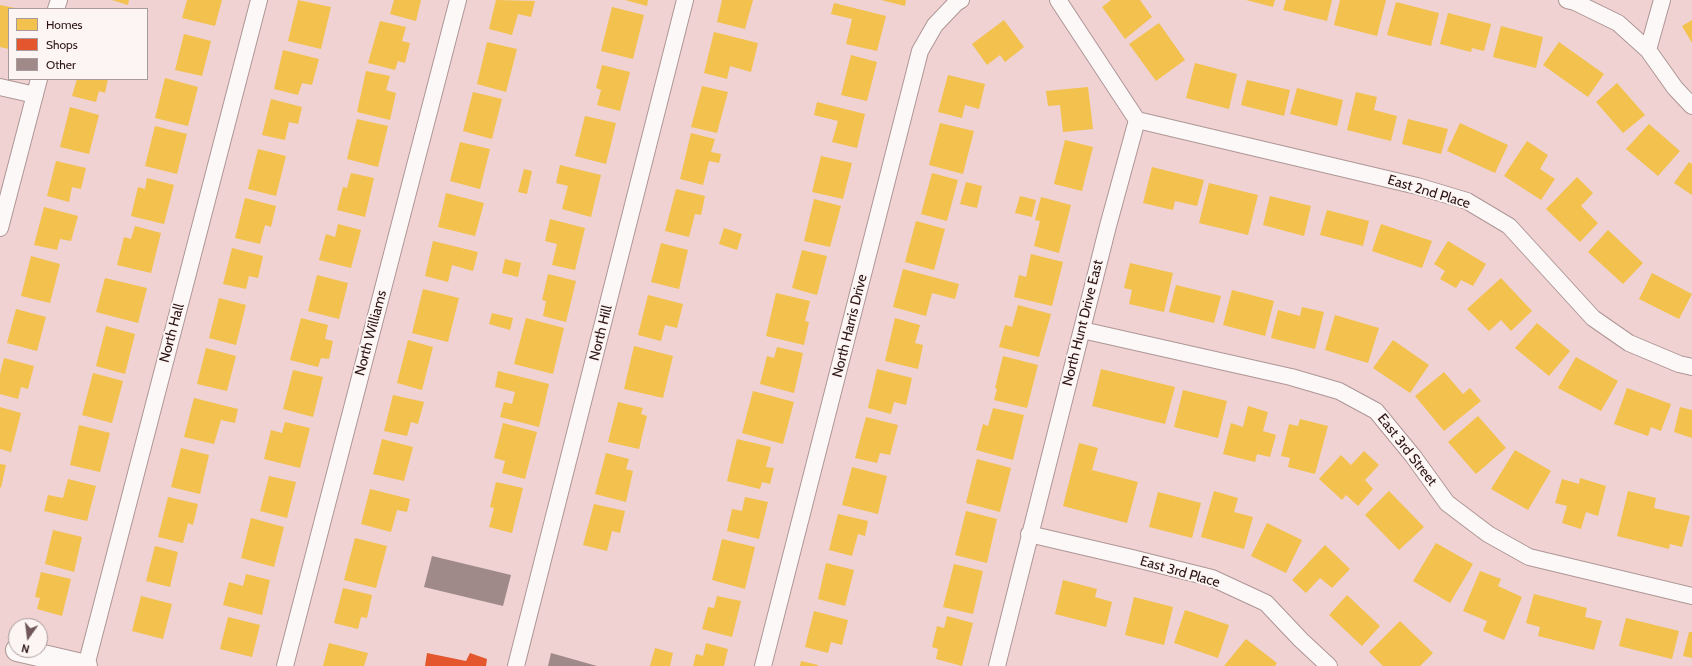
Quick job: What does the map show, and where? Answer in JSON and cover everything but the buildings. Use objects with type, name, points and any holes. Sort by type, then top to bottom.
[{"type":"main road","points":[[48,657],[86,666]]},
{"type":"street","name":"North Hall","points":[[86,666],[259,0]]},
{"type":"street","name":"North Williams","points":[[285,666],[458,0]]},
{"type":"street","name":"North Hill","points":[[516,666],[685,0]]},
{"type":"street","name":"North Harris Drive","points":[[763,666],[920,51],[936,25],[956,2],[962,0]]},
{"type":"street","points":[[1058,0],[1137,120]]},
{"type":"street","points":[[1566,0],[1575,2],[1618,23],[1648,50],[1675,88],[1692,106]]},
{"type":"street","points":[[1648,50],[1662,0]]},
{"type":"street","points":[[0,228],[39,80]]},
{"type":"street","points":[[0,87],[35,95]]},
{"type":"street","name":"North Hunt Drive East","points":[[997,666],[1029,534],[1108,226],[1137,120]]},
{"type":"street","name":"East 2nd Place","points":[[1137,120],[1418,186],[1466,201],[1509,226],[1593,318],[1629,343],[1679,364],[1692,367]]},
{"type":"street","name":"East 3rd Street","points":[[1082,330],[1291,377],[1339,391],[1376,411],[1447,503],[1488,534],[1529,557],[1692,596]]},
{"type":"street","name":"East 3rd Place","points":[[1029,534],[1212,578],[1266,603],[1301,640],[1329,666]]}]
